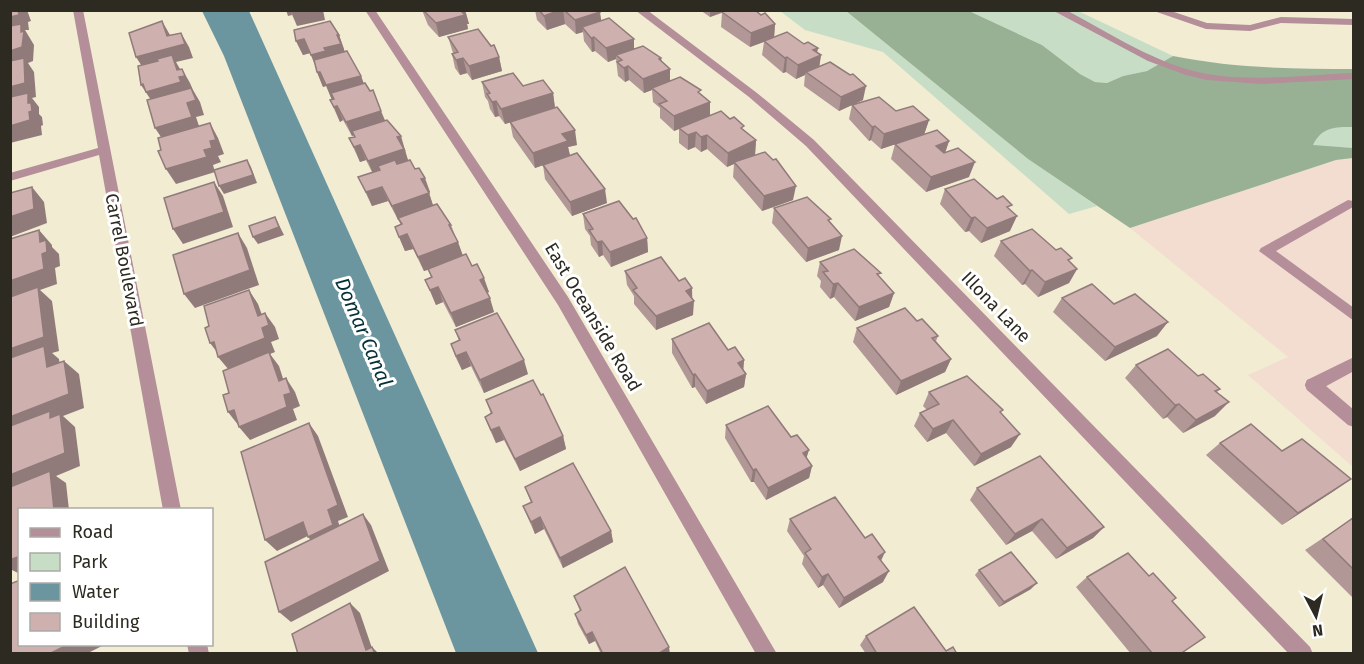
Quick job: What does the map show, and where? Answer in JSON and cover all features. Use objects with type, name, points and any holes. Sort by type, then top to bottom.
[{"type":"street","name":"Carrel Boulevard","points":[[78,10],[171,508]]},
{"type":"street","name":"East Oceanside Road","points":[[370,10],[563,301],[767,654]]},
{"type":"street","name":"Illona Lane","points":[[640,10],[753,95],[810,143],[1304,654]]},
{"type":"street","points":[[1057,10],[1155,59],[1206,77],[1266,80],[1353,76]]},
{"type":"street","points":[[1156,10],[1206,26],[1250,28],[1281,20],[1353,22]]},
{"type":"street","points":[[10,177],[103,150]]},
{"type":"street","points":[[1348,204],[1266,251],[1353,316]]},
{"type":"street","points":[[1353,363],[1313,385],[1353,420]]},
{"type":"shaded area","points":[[1353,158],[1353,467],[1248,375],[1288,357],[1130,228],[1336,160]]},
{"type":"green space","points":[[780,11],[846,11],[1028,159],[1097,206],[1069,214],[883,52],[805,30]]},
{"type":"green space","points":[[846,11],[969,11],[1042,45],[1080,74],[1095,82],[1107,83],[1123,76],[1147,71],[1173,56],[1240,65],[1353,69],[1353,127],[1329,129],[1320,135],[1313,145],[1353,148],[1353,158],[1336,160],[1130,228],[1028,159]]},
{"type":"green space","points":[[969,11],[1078,11],[1173,56],[1147,71],[1123,76],[1107,83],[1095,82],[1080,74],[1042,45]]},
{"type":"green space","points":[[1332,127],[1353,127],[1353,148],[1312,146],[1319,133]]},
{"type":"water","name":"Domar Canal","points":[[202,11],[249,11],[538,653],[456,653],[224,56]]},
{"type":"building","points":[[10,10],[18,10],[19,15],[10,17]]},
{"type":"building","points":[[463,10],[461,11],[465,15],[436,23],[424,11]]},
{"type":"building","points":[[539,10],[560,10],[544,16]]},
{"type":"building","points":[[564,10],[599,10],[600,12],[575,20]]},
{"type":"building","points":[[755,10],[761,15],[765,13],[775,24],[751,33],[722,12]]},
{"type":"building","points":[[609,18],[634,39],[606,48],[594,37],[591,38],[582,27]]},
{"type":"building","points":[[162,21],[167,36],[181,33],[185,44],[136,57],[129,33]]},
{"type":"building","points":[[330,21],[339,35],[337,35],[341,44],[324,48],[326,51],[311,55],[304,39],[296,41],[294,30]]},
{"type":"building","points":[[21,24],[21,32],[24,31],[22,47],[10,51],[10,26]]},
{"type":"building","points":[[478,29],[491,46],[494,45],[499,57],[469,66],[463,58],[456,60],[452,54],[458,52],[448,37]]},
{"type":"building","points":[[787,32],[804,44],[808,42],[818,48],[813,50],[821,55],[798,65],[764,41]]},
{"type":"building","points":[[643,46],[661,58],[659,59],[670,69],[643,79],[628,66],[624,68],[617,62],[622,60],[616,55]]},
{"type":"building","points":[[347,51],[361,76],[326,85],[320,72],[317,72],[314,60]]},
{"type":"building","points":[[172,55],[177,70],[182,69],[185,76],[179,77],[181,82],[146,92],[143,84],[141,85],[138,66]]},
{"type":"building","points":[[24,58],[25,83],[10,87],[10,61]]},
{"type":"building","points":[[830,62],[850,75],[853,74],[866,86],[841,97],[806,72]]},
{"type":"building","points":[[513,73],[523,86],[543,80],[553,93],[501,109],[496,101],[492,102],[487,94],[490,93],[482,82]]},
{"type":"building","points":[[680,77],[701,90],[698,92],[710,102],[674,116],[659,104],[667,101],[652,88]]},
{"type":"building","points":[[365,83],[370,91],[373,90],[381,111],[346,122],[337,106],[334,107],[330,100],[334,99],[331,93]]},
{"type":"building","points":[[191,88],[196,100],[187,103],[192,117],[155,128],[147,100]]},
{"type":"building","points":[[28,93],[28,103],[31,103],[32,111],[29,112],[30,120],[10,126],[10,97]]},
{"type":"building","points":[[879,97],[896,111],[913,106],[929,120],[884,134],[875,126],[872,127],[852,105]]},
{"type":"building","points":[[557,107],[575,130],[562,134],[568,141],[533,153],[510,122]]},
{"type":"building","points":[[721,111],[730,119],[734,117],[744,126],[741,128],[756,140],[728,153],[707,135],[701,137],[696,132],[688,135],[679,128]]},
{"type":"building","points":[[387,120],[401,136],[397,137],[404,149],[368,161],[360,145],[354,147],[349,138],[355,137],[352,131]]},
{"type":"building","points":[[210,123],[216,140],[210,141],[212,148],[204,150],[207,157],[166,169],[158,151],[161,150],[158,138]]},
{"type":"building","points":[[937,130],[949,141],[936,146],[944,153],[958,148],[975,162],[931,177],[895,144]]},
{"type":"building","points":[[765,152],[773,160],[776,159],[796,186],[764,196],[734,162]]},
{"type":"building","points":[[577,153],[605,189],[570,202],[543,165]]},
{"type":"building","points":[[247,160],[253,175],[219,186],[214,170]]},
{"type":"building","points":[[395,160],[397,164],[410,160],[415,169],[419,168],[425,178],[421,179],[429,193],[392,206],[382,187],[366,192],[358,177],[380,170],[378,166]]},
{"type":"building","points":[[974,179],[997,199],[1003,196],[1012,205],[1007,207],[1017,216],[987,228],[975,217],[971,218],[945,189]]},
{"type":"building","points":[[214,182],[224,212],[173,229],[164,198]]},
{"type":"building","points":[[32,187],[34,209],[10,217],[10,193]]},
{"type":"building","points":[[807,197],[831,219],[828,220],[842,236],[808,248],[774,208]]},
{"type":"building","points":[[619,201],[633,219],[636,218],[647,238],[610,252],[602,241],[597,242],[589,230],[593,229],[583,214]]},
{"type":"building","points":[[437,204],[451,225],[449,225],[458,242],[418,257],[407,234],[399,237],[395,227],[402,224],[398,218]]},
{"type":"building","points":[[275,217],[279,227],[253,237],[249,226]]},
{"type":"building","points":[[1032,229],[1056,250],[1061,248],[1072,258],[1068,260],[1077,269],[1045,282],[1032,270],[1030,271],[1001,241]]},
{"type":"building","points":[[39,230],[40,242],[46,240],[47,252],[42,254],[44,269],[10,281],[10,239]]},
{"type":"building","points":[[238,233],[250,270],[184,294],[173,255]]},
{"type":"building","points":[[854,249],[881,273],[877,274],[894,293],[859,307],[838,283],[833,284],[823,272],[828,271],[820,262]]},
{"type":"building","points":[[466,254],[472,266],[477,264],[484,278],[480,280],[490,298],[451,313],[438,287],[430,290],[425,280],[432,277],[428,269]]},
{"type":"building","points":[[661,257],[679,281],[685,278],[692,288],[686,291],[694,301],[656,316],[633,290],[637,288],[625,271]]},
{"type":"building","points":[[1092,284],[1114,304],[1135,294],[1168,322],[1115,347],[1062,298]]},
{"type":"building","points":[[38,287],[44,337],[10,349],[10,297]]},
{"type":"building","points":[[249,290],[258,316],[265,313],[269,325],[262,328],[265,338],[218,357],[214,342],[210,343],[205,328],[209,326],[204,306]]},
{"type":"building","points":[[905,308],[917,321],[922,319],[938,336],[932,338],[951,359],[901,381],[857,328]]},
{"type":"building","points":[[497,313],[524,360],[480,380],[466,352],[456,356],[451,344],[460,340],[455,330]]},
{"type":"building","points":[[709,323],[728,350],[735,347],[744,360],[738,363],[746,374],[707,391],[695,374],[693,375],[672,339]]},
{"type":"building","points":[[44,346],[47,367],[64,361],[69,394],[10,417],[10,358]]},
{"type":"building","points":[[1168,349],[1198,376],[1203,374],[1220,389],[1215,391],[1229,402],[1196,420],[1179,404],[1175,405],[1136,365]]},
{"type":"building","points":[[269,352],[279,381],[286,378],[291,393],[284,395],[287,407],[239,427],[234,410],[228,412],[223,395],[229,393],[223,371]]},
{"type":"building","points":[[967,376],[1003,410],[1000,412],[1020,434],[981,454],[953,420],[933,429],[920,413],[939,404],[929,392]]},
{"type":"building","points":[[533,380],[541,395],[543,394],[563,436],[515,459],[499,427],[491,430],[485,417],[492,413],[486,400]]},
{"type":"building","points":[[768,406],[791,437],[797,435],[809,450],[803,453],[812,466],[768,488],[756,469],[753,470],[726,425]]},
{"type":"building","points":[[50,411],[50,418],[60,414],[65,453],[10,475],[10,426]]},
{"type":"building","points":[[309,423],[338,505],[328,510],[333,525],[308,537],[303,522],[265,540],[241,452]]},
{"type":"building","points":[[1251,424],[1282,451],[1302,439],[1351,479],[1298,513],[1220,443]]},
{"type":"building","points":[[1040,456],[1104,527],[1067,548],[1042,519],[1015,534],[977,488]]},
{"type":"building","points":[[573,463],[611,531],[560,558],[540,517],[531,522],[523,506],[532,502],[525,487]]},
{"type":"building","points":[[50,471],[54,508],[18,508],[18,557],[10,560],[10,487]]},
{"type":"building","points":[[835,497],[865,538],[872,534],[885,552],[878,557],[889,571],[844,598],[828,574],[822,577],[805,553],[811,549],[790,519]]},
{"type":"building","points":[[363,514],[380,561],[279,612],[265,562]]},
{"type":"building","points":[[1353,518],[1353,569],[1323,539]]},
{"type":"building","points":[[1011,552],[1037,583],[1004,602],[979,570]]},
{"type":"building","points":[[1128,553],[1149,576],[1153,573],[1176,598],[1172,601],[1205,637],[1180,654],[1153,654],[1087,577]]},
{"type":"building","points":[[625,567],[669,647],[658,654],[603,654],[592,632],[586,635],[575,614],[581,610],[574,596]]},
{"type":"building","points":[[18,581],[18,646],[65,646],[49,654],[10,654],[10,584]]},
{"type":"building","points":[[350,603],[366,650],[372,647],[375,654],[298,654],[292,634]]},
{"type":"building","points":[[914,607],[946,651],[953,647],[957,654],[877,654],[866,636]]}]
